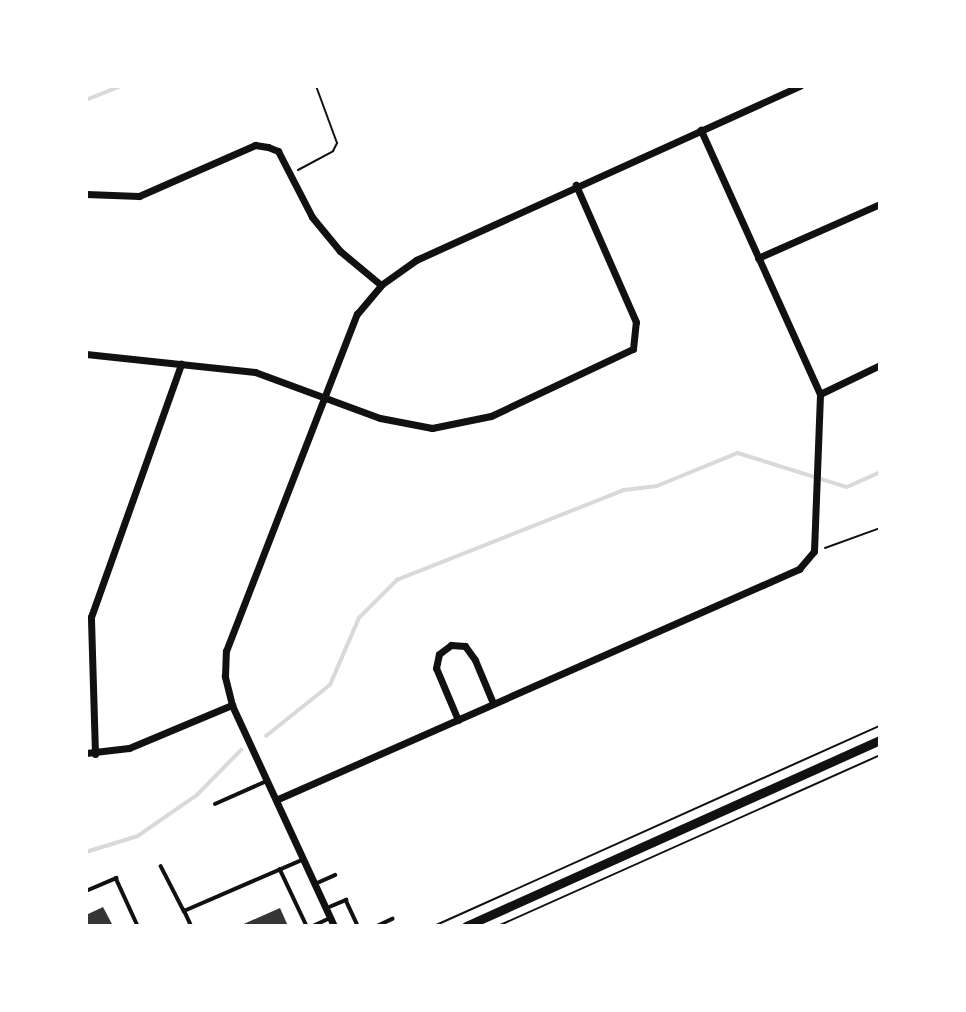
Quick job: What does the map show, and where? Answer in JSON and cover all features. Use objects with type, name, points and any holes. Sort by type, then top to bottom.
[{"type":"street","points":[[332,922],[278,799],[232,705],[225,676],[226,651],[357,314],[381,285],[416,260],[576,185],[800,86]]},
{"type":"street","points":[[278,799],[799,569],[814,551],[820,394],[701,130]]},
{"type":"street","points":[[86,194],[139,196],[255,145],[278,151],[319,226],[340,251],[381,285]]},
{"type":"street","points":[[86,354],[255,372],[380,418],[432,428],[464,425],[633,349],[636,322],[576,185]]},
{"type":"street","points":[[758,258],[880,204]]},
{"type":"street","points":[[95,754],[91,617],[181,364]]},
{"type":"street","points":[[820,394],[880,365]]},
{"type":"street","points":[[458,720],[436,668],[439,654],[451,645],[465,646],[475,660],[493,704]]},
{"type":"street","points":[[86,753],[130,748],[232,705]]},
{"type":"street","points":[[466,926],[880,740]]},
{"type":"lane","points":[[215,804],[269,780]]},
{"type":"lane","points":[[184,911],[304,859]]},
{"type":"lane","points":[[161,866],[191,926]]},
{"type":"lane","points":[[280,869],[307,926]]},
{"type":"lane","points":[[315,884],[334,875]]},
{"type":"lane","points":[[86,891],[116,878],[138,926]]},
{"type":"lane","points":[[326,909],[346,900],[358,926]]},
{"type":"lane","points":[[377,926],[392,919]]},
{"type":"lane","points":[[313,926],[332,922]]},
{"type":"path","points":[[289,174],[333,151],[337,144],[316,86]]},
{"type":"path","points":[[814,551],[880,528]]},
{"type":"path","points":[[434,926],[880,726]]},
{"type":"path","points":[[498,926],[880,755]]},
{"type":"building","points":[[103,907],[113,926],[86,926],[86,915]]},
{"type":"building","points":[[280,908],[288,926],[239,926]]},
{"type":"waterway","points":[[86,100],[121,86]]},
{"type":"waterway","points":[[266,736],[330,685],[359,618],[397,580],[624,490],[657,486],[738,453],[847,487],[880,472]]},
{"type":"waterway","points":[[86,852],[138,836],[197,795],[241,750]]}]
